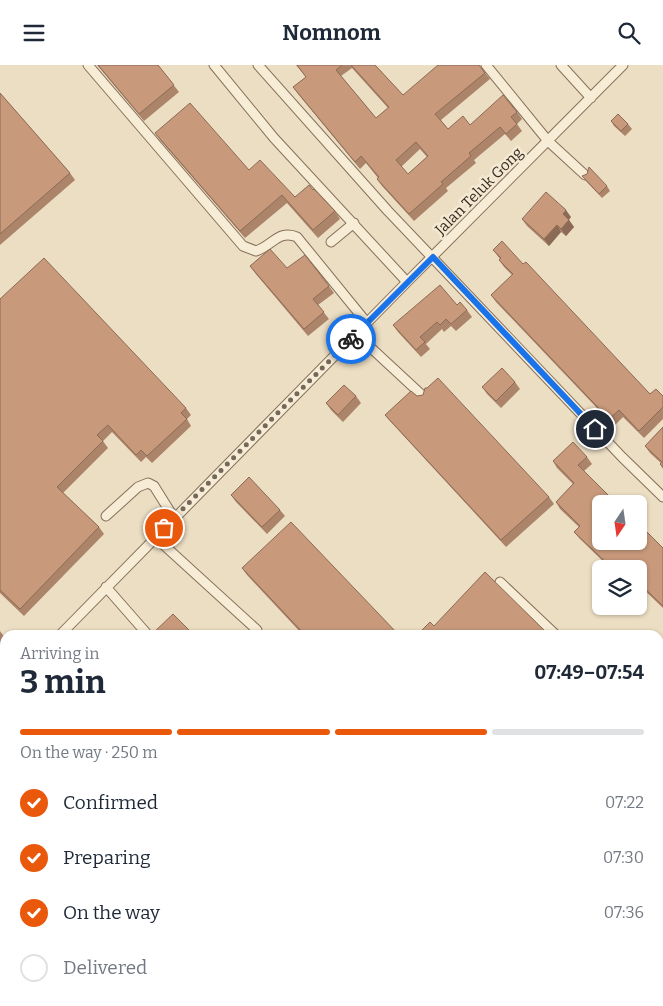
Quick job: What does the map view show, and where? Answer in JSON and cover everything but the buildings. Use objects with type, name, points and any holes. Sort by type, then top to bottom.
[{"type":"street","points":[[88,65],[244,246],[256,251],[284,235],[297,237],[367,323]]},
{"type":"street","points":[[214,65],[274,138],[407,282]]},
{"type":"street","points":[[258,65],[388,211],[622,457],[663,497]]},
{"type":"street","points":[[486,65],[548,141],[584,175]]},
{"type":"street","points":[[561,65],[591,98]]},
{"type":"street","name":"Jalan Teluk Gong","points":[[65,630],[623,65]]},
{"type":"street","points":[[330,242],[354,223]]},
{"type":"street","points":[[356,334],[424,397]]},
{"type":"street","points":[[106,516],[138,487],[148,483],[154,486],[174,518]]},
{"type":"street","points":[[155,537],[257,630]]},
{"type":"street","points":[[500,582],[551,630]]},
{"type":"street","points":[[106,587],[144,630]]},
{"type":"way so far","points":[[164,528],[351,339]]},
{"type":"route","points":[[351,339],[433,257],[595,429]]}]
